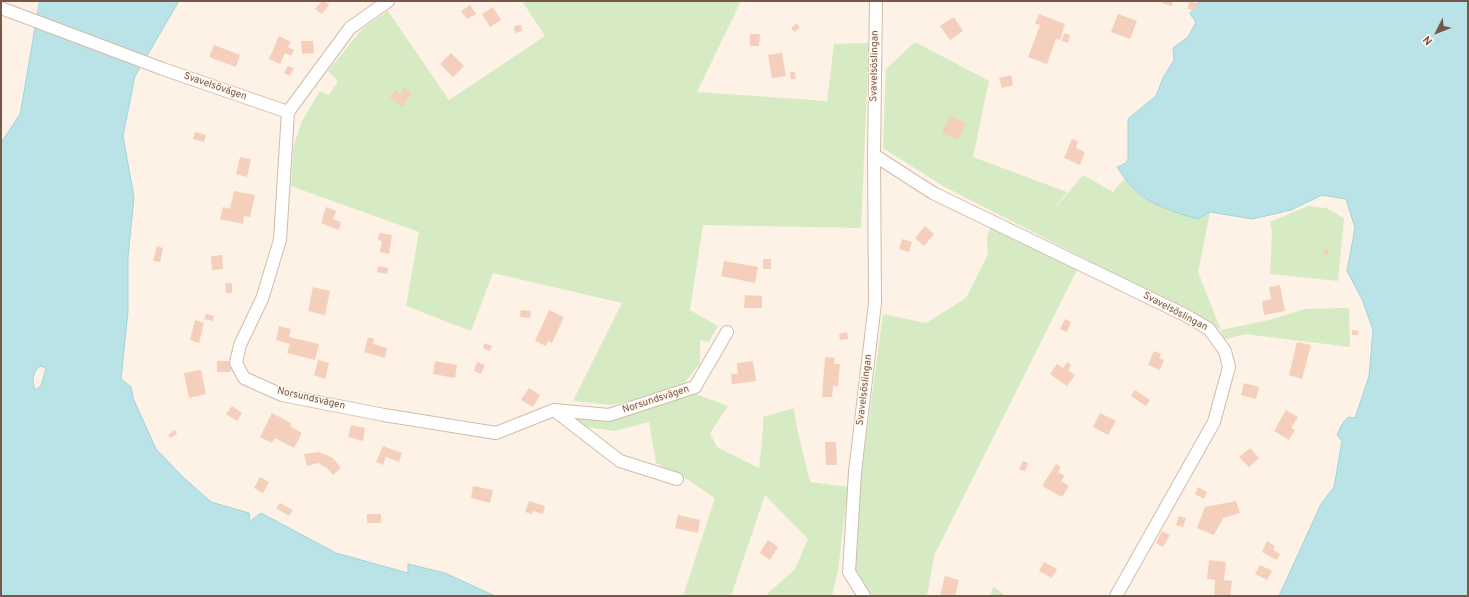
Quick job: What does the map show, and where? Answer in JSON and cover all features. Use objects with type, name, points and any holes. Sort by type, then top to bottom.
[{"type":"street","points":[[288,112],[350,28],[388,1]]},
{"type":"street","name":"Svavelsöslingan","points":[[864,596],[849,572],[855,472],[875,303],[874,155],[876,1]]},
{"type":"street","name":"Svavelsövägen","points":[[1,8],[163,69],[288,112]]},
{"type":"street","name":"Norsundsvägen","points":[[288,112],[280,240],[262,299],[240,345],[236,363],[244,378],[282,395],[384,415],[496,432],[554,410],[608,415],[695,387],[727,332]]},
{"type":"street","name":"Svavelsöslingan","points":[[874,155],[933,193],[1184,315],[1209,329],[1225,351],[1229,366],[1214,422],[1116,596]]},
{"type":"street","points":[[554,410],[620,461],[677,479]]},
{"type":"green space","points":[[522,1],[741,1],[697,92],[827,101],[834,44],[869,43],[861,228],[703,225],[690,310],[718,326],[709,342],[700,340],[700,363],[684,384],[654,395],[612,405],[573,401],[622,303],[493,273],[471,331],[406,306],[419,232],[291,186],[293,147],[302,121],[320,91],[329,95],[338,81],[328,71],[362,29],[388,11],[449,100],[545,36]]},
{"type":"green space","points":[[915,42],[989,81],[973,157],[1067,192],[1050,214],[1083,175],[1113,192],[1125,178],[1144,198],[1198,219],[1210,212],[1198,272],[1221,330],[1203,319],[943,186],[883,148],[886,69]]},
{"type":"green space","points":[[1308,206],[1326,208],[1344,218],[1338,281],[1270,274],[1272,232],[1270,222]]},
{"type":"green space","points":[[990,226],[1077,270],[934,556],[927,596],[868,596],[856,574],[853,536],[883,314],[926,323],[966,298],[988,254],[987,238]]},
{"type":"green space","points":[[1349,308],[1350,347],[1245,334],[1223,340],[1221,330],[1269,320],[1305,309]]},
{"type":"green space","points":[[690,392],[728,406],[710,433],[717,447],[759,468],[763,417],[794,408],[797,428],[810,482],[848,487],[838,570],[832,596],[765,596],[795,569],[808,539],[765,495],[731,596],[683,596],[715,498],[682,476],[656,463],[649,422],[615,431],[579,426],[570,416],[613,420]]},
{"type":"green space","points":[[994,587],[1006,596],[989,596]]},
{"type":"water","points":[[40,1],[179,1],[135,76],[123,136],[134,197],[128,257],[128,311],[121,379],[131,387],[133,398],[156,449],[184,478],[211,502],[249,513],[250,521],[261,513],[336,553],[408,573],[408,564],[445,573],[495,596],[1,596],[1,143],[20,114]],"holes":[[[41,366],[46,368],[41,386],[35,390],[33,383],[34,373]]]},
{"type":"water","points":[[1200,1],[1468,1],[1468,596],[1279,596],[1321,504],[1334,487],[1342,441],[1337,435],[1342,424],[1348,417],[1355,418],[1369,376],[1373,330],[1362,299],[1347,271],[1355,228],[1346,199],[1322,195],[1291,210],[1253,219],[1210,212],[1198,219],[1164,208],[1145,198],[1137,192],[1117,167],[1126,163],[1128,159],[1128,119],[1156,96],[1163,78],[1174,60],[1173,48],[1188,37],[1196,22],[1190,14]]},
{"type":"building","points":[[322,1],[325,1],[329,5],[322,14],[315,9]]},
{"type":"building","points":[[1162,1],[1173,1],[1172,6],[1162,3]]},
{"type":"building","points":[[1189,2],[1197,3],[1196,10],[1188,9]]},
{"type":"building","points":[[470,5],[476,14],[467,19],[461,11]]},
{"type":"building","points":[[493,7],[501,20],[490,27],[482,14]]},
{"type":"building","points":[[1039,14],[1065,24],[1060,40],[1056,39],[1047,64],[1028,57],[1040,25],[1035,23]]},
{"type":"building","points":[[1118,14],[1137,21],[1130,39],[1111,32]]},
{"type":"building","points":[[954,17],[963,31],[950,40],[940,26]]},
{"type":"building","points":[[796,23],[800,27],[795,32],[791,29]]},
{"type":"building","points":[[521,25],[522,31],[515,33],[514,26]]},
{"type":"building","points":[[1064,33],[1070,35],[1068,43],[1062,41]]},
{"type":"building","points":[[750,34],[760,34],[759,46],[750,46]]},
{"type":"building","points":[[279,36],[291,42],[288,47],[294,50],[291,56],[285,53],[280,64],[269,59]]},
{"type":"building","points":[[301,41],[313,41],[314,53],[302,54]]},
{"type":"building","points":[[214,45],[240,55],[236,67],[209,57]]},
{"type":"building","points":[[451,53],[464,66],[453,77],[440,64]]},
{"type":"building","points":[[782,53],[786,76],[772,78],[768,55]]},
{"type":"building","points":[[288,66],[294,68],[290,76],[284,73]]},
{"type":"building","points":[[790,72],[795,72],[796,79],[791,79]]},
{"type":"building","points":[[1011,75],[1013,85],[1002,88],[999,78]]},
{"type":"building","points":[[404,88],[411,93],[403,107],[390,98],[395,90],[400,94]]},
{"type":"building","points":[[950,116],[966,123],[958,140],[942,133]]},
{"type":"building","points":[[195,132],[206,135],[204,142],[193,139]]},
{"type":"building","points":[[1072,139],[1078,141],[1076,148],[1085,152],[1080,165],[1064,158]]},
{"type":"building","points":[[240,157],[251,159],[247,177],[236,174]]},
{"type":"building","points":[[234,191],[255,195],[250,217],[244,216],[243,224],[220,219],[223,207],[230,209]]},
{"type":"building","points":[[326,207],[336,211],[333,219],[341,222],[339,230],[321,223]]},
{"type":"building","points":[[925,226],[934,234],[924,246],[915,238]]},
{"type":"building","points":[[379,233],[392,235],[389,254],[380,252],[382,241],[378,240]]},
{"type":"building","points":[[902,239],[912,242],[909,252],[899,249]]},
{"type":"building","points":[[157,246],[163,248],[160,262],[153,261]]},
{"type":"building","points":[[1327,249],[1329,255],[1325,256],[1323,250]]},
{"type":"building","points":[[222,255],[223,269],[212,270],[211,256]]},
{"type":"building","points":[[763,259],[771,259],[771,269],[763,269]]},
{"type":"building","points":[[724,261],[758,267],[755,283],[721,276]]},
{"type":"building","points":[[378,266],[388,268],[387,274],[377,272]]},
{"type":"building","points":[[225,283],[232,283],[232,293],[226,293]]},
{"type":"building","points":[[1280,285],[1285,311],[1264,315],[1262,301],[1271,299],[1269,287]]},
{"type":"building","points":[[313,287],[330,291],[325,315],[308,311]]},
{"type":"building","points":[[745,295],[762,296],[762,308],[744,308]]},
{"type":"building","points":[[521,310],[531,311],[530,318],[520,317]]},
{"type":"building","points":[[549,310],[564,317],[552,343],[548,341],[546,346],[535,341]]},
{"type":"building","points":[[206,314],[214,316],[213,321],[204,319]]},
{"type":"building","points":[[1065,319],[1071,322],[1067,332],[1060,329]]},
{"type":"building","points":[[195,320],[204,323],[199,343],[190,340]]},
{"type":"building","points":[[279,326],[291,329],[289,337],[319,344],[315,360],[287,353],[290,344],[276,340]]},
{"type":"building","points":[[1352,330],[1359,331],[1358,335],[1352,335]]},
{"type":"building","points":[[847,332],[848,339],[840,340],[839,334]]},
{"type":"building","points":[[368,337],[374,339],[373,344],[387,348],[385,358],[364,352]]},
{"type":"building","points":[[1297,342],[1311,345],[1302,379],[1289,375]]},
{"type":"building","points":[[484,343],[492,346],[490,351],[483,348]]},
{"type":"building","points":[[1154,351],[1161,354],[1159,358],[1164,360],[1160,370],[1148,365]]},
{"type":"building","points":[[825,357],[835,358],[834,364],[840,364],[838,386],[833,386],[832,397],[822,397]]},
{"type":"building","points":[[318,360],[329,363],[325,379],[314,375]]},
{"type":"building","points":[[217,361],[230,361],[231,372],[217,372]]},
{"type":"building","points":[[435,361],[457,365],[455,378],[433,374]]},
{"type":"building","points":[[753,361],[756,381],[732,384],[731,374],[738,374],[737,363]]},
{"type":"building","points":[[477,362],[485,365],[481,374],[474,371]]},
{"type":"building","points":[[1067,362],[1071,365],[1068,370],[1075,375],[1067,386],[1050,374],[1057,364],[1063,368]]},
{"type":"building","points":[[201,370],[206,394],[189,398],[184,373]]},
{"type":"building","points":[[1244,383],[1259,387],[1256,399],[1241,395]]},
{"type":"building","points":[[529,388],[540,395],[533,407],[521,400]]},
{"type":"building","points":[[1135,390],[1150,400],[1146,406],[1131,396]]},
{"type":"building","points":[[232,406],[242,413],[237,421],[226,414]]},
{"type":"building","points":[[1286,410],[1298,417],[1291,428],[1295,430],[1289,440],[1274,431]]},
{"type":"building","points":[[272,413],[291,423],[290,426],[302,433],[294,448],[275,438],[272,443],[260,437]]},
{"type":"building","points":[[1100,413],[1116,421],[1108,435],[1093,427]]},
{"type":"building","points":[[351,425],[365,428],[363,441],[348,437]]},
{"type":"building","points":[[175,430],[177,434],[170,438],[168,435]]},
{"type":"building","points":[[825,442],[836,442],[837,465],[826,465]]},
{"type":"building","points":[[383,446],[402,453],[399,462],[386,457],[383,465],[376,462]]},
{"type":"building","points":[[1250,448],[1259,458],[1249,467],[1239,457]]},
{"type":"building","points":[[319,452],[333,458],[341,468],[333,475],[327,468],[318,463],[307,466],[304,454]]},
{"type":"building","points":[[1023,461],[1028,463],[1025,471],[1019,469]]},
{"type":"building","points":[[1056,464],[1061,467],[1058,472],[1065,476],[1061,481],[1069,486],[1062,497],[1042,486]]},
{"type":"building","points":[[260,477],[269,482],[263,493],[254,488]]},
{"type":"building","points":[[473,486],[493,490],[490,503],[471,498]]},
{"type":"building","points":[[1198,487],[1207,492],[1204,499],[1195,494]]},
{"type":"building","points":[[529,501],[545,506],[543,514],[533,511],[532,514],[525,512]]},
{"type":"building","points":[[1236,501],[1240,513],[1223,518],[1214,535],[1197,528],[1205,507]]},
{"type":"building","points":[[280,503],[293,510],[289,516],[276,508]]},
{"type":"building","points":[[367,514],[381,514],[381,523],[367,523]]},
{"type":"building","points":[[678,515],[700,520],[698,533],[675,528]]},
{"type":"building","points":[[1179,516],[1186,518],[1183,527],[1176,525]]},
{"type":"building","points":[[1162,531],[1170,535],[1163,547],[1156,543]]},
{"type":"building","points":[[768,540],[778,547],[770,560],[760,553]]},
{"type":"building","points":[[1267,541],[1275,546],[1273,550],[1280,554],[1277,560],[1262,552]]},
{"type":"building","points":[[1209,560],[1226,562],[1224,580],[1232,581],[1230,596],[1214,596],[1215,580],[1207,579]]},
{"type":"building","points":[[1044,562],[1057,569],[1052,578],[1039,571]]},
{"type":"building","points":[[1260,565],[1272,571],[1267,580],[1255,574]]},
{"type":"building","points":[[945,576],[959,580],[955,596],[940,596]]}]
